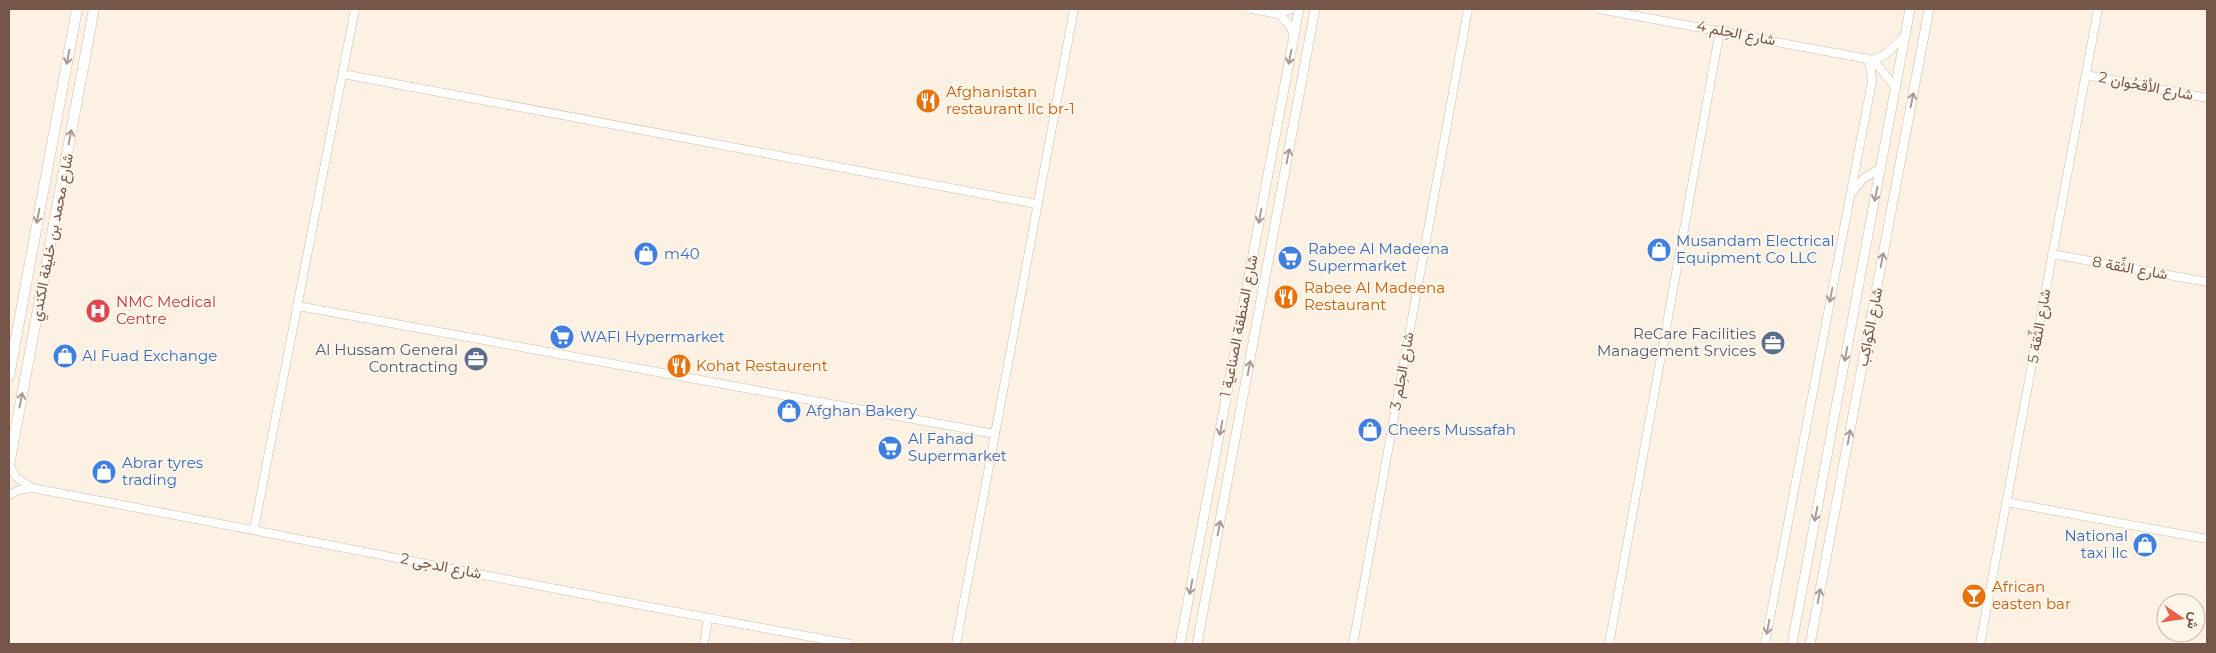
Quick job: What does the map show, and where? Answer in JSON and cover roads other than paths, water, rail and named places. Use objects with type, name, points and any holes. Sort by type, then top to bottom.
[{"type":"main road","name":"شارع محمد بن خليفة الكندي","points":[[9,376],[77,9]]},
{"type":"main road","name":"شارع محمد بن خليفة الكندي","points":[[9,466],[94,9]]},
{"type":"street","points":[[254,529],[356,9]]},
{"type":"street","points":[[956,644],[1036,204],[1074,9]]},
{"type":"street","points":[[1250,9],[1279,14],[1291,9]]},
{"type":"street","name":"شارع المنطقة الصناعية 1","points":[[1180,644],[1299,9]]},
{"type":"street","name":"شارع المنطقة الصناعية 1","points":[[1197,644],[1315,9]]},
{"type":"street","name":"شارع الحِلم 3","points":[[1353,644],[1468,9]]},
{"type":"street","name":"شارع الحِلم 4","points":[[1599,9],[1870,59]]},
{"type":"street","name":"شارع الكَواكِب","points":[[1792,644],[1910,9]]},
{"type":"street","name":"شارع الكَواكِب","points":[[1810,644],[1929,9]]},
{"type":"street","name":"شارع الثِّقة 5","points":[[1980,644],[2098,9]]},
{"type":"street","points":[[1279,14],[1290,26],[1294,36]]},
{"type":"street","points":[[1609,644],[1720,30]]},
{"type":"street","points":[[1870,59],[1886,54],[1905,36]]},
{"type":"street","points":[[1870,59],[1896,88]]},
{"type":"street","points":[[1765,644],[1872,81],[1870,59]]},
{"type":"street","points":[[343,74],[1036,204]]},
{"type":"street","name":"شارع الأقحُوان 2","points":[[2086,75],[2207,98]]},
{"type":"street","points":[[1850,195],[1864,178],[1881,168]]},
{"type":"street","name":"شارع الثِّقة 8","points":[[2052,254],[2207,282]]},
{"type":"street","points":[[298,306],[995,434]]},
{"type":"street","points":[[9,466],[21,481],[32,488]]},
{"type":"street","name":"شارع الدجى 2","points":[[9,495],[19,490],[32,488],[254,529],[708,620],[850,644]]},
{"type":"street","points":[[2006,502],[2207,539]]},
{"type":"street","points":[[704,644],[708,620]]},
{"type":"place","name":"Afghanistan restaurant llc br-1","points":[[928,101]]},
{"type":"place","name":"Musandam Electrical Equipment Co LLC","points":[[1659,250]]},
{"type":"place","name":"m40","points":[[646,254]]},
{"type":"place","name":"Rabee Al Madeena Supermarket","points":[[1290,258]]},
{"type":"place","name":"Rabee Al Madeena Restaurant","points":[[1286,297]]},
{"type":"place","name":"NMC Medical Centre","points":[[98,311]]},
{"type":"place","name":"WAFI Hypermarket","points":[[562,337]]},
{"type":"place","name":"ReCare Facilities Management Srvices","points":[[1773,343]]},
{"type":"place","name":"Al Fuad Exchange","points":[[65,356]]},
{"type":"place","name":"Al Hussam General Contracting","points":[[476,359]]},
{"type":"place","name":"Kohat Restaurent","points":[[679,366]]},
{"type":"place","name":"Afghan Bakery","points":[[789,411]]},
{"type":"place","name":"Cheers Mussafah","points":[[1370,430]]},
{"type":"place","name":"Al Fahad Supermarket","points":[[890,448]]},
{"type":"place","name":"Abrar tyres trading","points":[[104,472]]},
{"type":"place","name":"National taxi llc","points":[[2145,545]]},
{"type":"place","name":"African easten bar","points":[[1974,596]]}]
